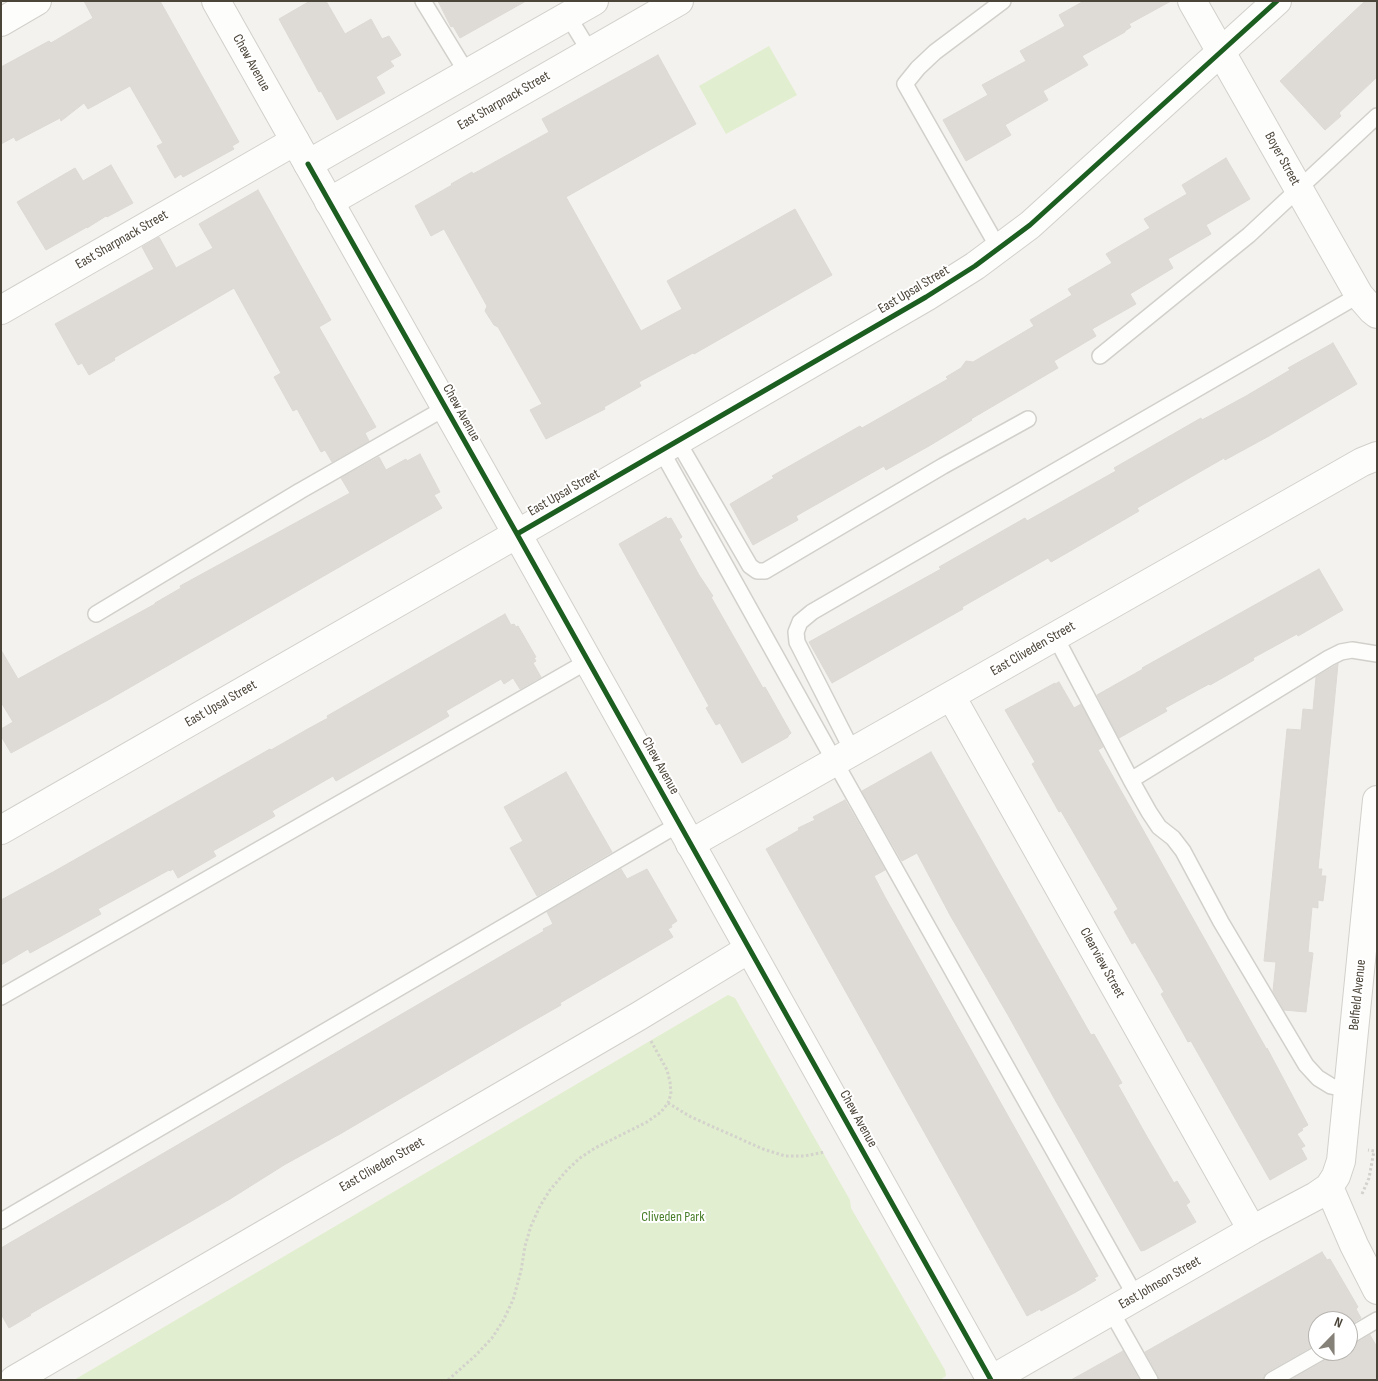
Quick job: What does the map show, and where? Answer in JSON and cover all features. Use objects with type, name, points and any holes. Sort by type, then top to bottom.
[{"type":"street","name":"Chew Avenue","points":[[216,1],[991,1380]]},
{"type":"street","points":[[308,164],[594,1]]},
{"type":"street","name":"East Sharpnack Street","points":[[328,202],[679,1]]},
{"type":"street","name":"Boyer Street","points":[[1192,1],[1299,189],[1368,304]]},
{"type":"street","name":"East Upsal Street","points":[[1,830],[517,534],[932,293],[975,266],[1030,225],[1277,1]]},
{"type":"street","points":[[1,22],[32,2]]},
{"type":"street","name":"East Sharpnack Street","points":[[1,310],[295,141]]},
{"type":"street","name":"East Cliveden Street","points":[[684,834],[844,757],[1353,467],[1377,456]]},
{"type":"street","name":"Clearview Street","points":[[951,696],[1252,1230]]},
{"type":"street","name":"Belfield Avenue","points":[[1329,1187],[1336,1176],[1341,1161],[1377,800]]},
{"type":"street","name":"East Cliveden Street","points":[[14,1380],[640,1016],[749,949]]},
{"type":"street","points":[[1329,1187],[1354,1245],[1377,1290]]},
{"type":"street","name":"East Johnson Street","points":[[991,1380],[1329,1187]]},
{"type":"lane","points":[[423,1],[467,73]]},
{"type":"lane","points":[[999,249],[905,84],[935,52],[1002,1]]},
{"type":"lane","points":[[568,16],[590,52]]},
{"type":"lane","points":[[1100,356],[1249,235],[1377,116]]},
{"type":"lane","points":[[844,757],[797,642],[796,632],[800,622],[829,602],[1368,304]]},
{"type":"lane","points":[[96,614],[300,491],[445,408]]},
{"type":"lane","points":[[669,445],[750,566],[757,571],[765,571],[1028,418]]},
{"type":"lane","points":[[669,445],[844,757],[1136,1297]]},
{"type":"lane","points":[[1055,636],[1149,812],[1159,827],[1173,838],[1183,851],[1221,922],[1306,1065],[1318,1078],[1331,1086],[1349,1090]]},
{"type":"lane","points":[[1131,780],[1329,658],[1341,652],[1352,650],[1377,654]]},
{"type":"lane","points":[[1,997],[588,661]]},
{"type":"lane","points":[[1,1221],[684,834]]},
{"type":"lane","points":[[1110,1312],[1150,1380]]},
{"type":"lane","points":[[1358,1330],[1377,1320]]},
{"type":"lane","points":[[1272,1380],[1308,1360]]},
{"type":"path","points":[[448,1380],[476,1356],[492,1338],[503,1321],[513,1300],[531,1226],[550,1190],[580,1158],[595,1148],[647,1122],[661,1112],[668,1103],[671,1094],[670,1082],[650,1038]]},
{"type":"path","points":[[668,1103],[692,1117],[763,1149],[785,1156],[804,1156],[825,1152]]},
{"type":"path","points":[[1359,1197],[1369,1178],[1374,1151]]},
{"type":"green space","points":[[769,46],[797,95],[726,134],[699,86]]},
{"type":"green space","name":"Cliveden Park","points":[[728,995],[735,998],[850,1200],[851,1208],[945,1370],[946,1376],[940,1380],[74,1380]]},
{"type":"building","points":[[84,1],[160,1],[239,142],[232,146],[234,149],[183,177],[181,174],[175,178],[157,146],[163,143],[130,86],[88,109],[84,103],[61,121],[60,118],[16,141],[14,137],[1,144],[1,67],[49,41],[51,43],[93,18]]},
{"type":"building","points":[[310,1],[326,1],[345,34],[371,19],[382,39],[389,36],[401,55],[390,61],[394,66],[376,77],[385,93],[337,120],[321,91],[319,92],[279,19]]},
{"type":"building","points":[[438,1],[526,1],[460,38],[453,26],[451,27]]},
{"type":"building","points":[[1084,1],[1171,1],[1129,24],[1131,27],[1125,32],[1082,56],[1088,65],[1043,91],[1048,100],[1005,125],[1011,135],[966,161],[943,120],[988,95],[982,85],[1026,61],[1020,51],[1065,26],[1059,15]]},
{"type":"building","points":[[1365,1],[1377,1],[1377,77],[1339,113],[1341,116],[1325,130],[1280,81]]},
{"type":"building","points":[[658,55],[696,124],[566,197],[641,331],[682,309],[667,281],[795,209],[832,275],[694,354],[639,382],[641,386],[604,407],[605,409],[546,439],[530,410],[542,404],[498,327],[494,325],[485,311],[487,306],[444,229],[431,236],[415,206],[472,172],[473,174],[549,132],[542,119]]},
{"type":"building","points":[[1226,158],[1250,199],[1206,225],[1211,234],[1168,259],[1173,268],[1130,294],[1136,304],[1092,329],[1096,336],[1054,361],[1058,368],[929,446],[886,470],[884,466],[796,516],[798,520],[753,545],[730,504],[774,478],[772,476],[948,379],[946,377],[961,368],[966,361],[973,362],[1034,326],[1030,320],[1072,295],[1068,289],[1112,263],[1106,254],[1150,228],[1144,219],[1187,194],[1182,185]]},
{"type":"building","points":[[111,165],[133,203],[46,250],[17,202],[75,168],[83,181]]},
{"type":"building","points":[[258,190],[331,320],[319,327],[376,427],[365,433],[369,441],[332,462],[325,450],[321,452],[297,409],[293,411],[274,377],[281,373],[234,288],[114,358],[115,360],[89,375],[82,363],[78,365],[55,324],[154,269],[142,247],[159,237],[176,268],[213,248],[199,224]]},
{"type":"building","points":[[1333,343],[1357,384],[1269,436],[1225,460],[1224,458],[1137,508],[1139,511],[1051,562],[1048,558],[962,607],[963,609],[832,683],[809,642],[941,569],[939,567],[1025,518],[1027,521],[1116,471],[1114,468],[1201,418],[1202,420],[1246,396],[1290,370],[1288,368]]},
{"type":"building","points":[[420,454],[440,492],[434,495],[442,508],[108,700],[11,753],[1,736],[1,729],[13,722],[1,702],[1,650],[18,679],[155,604],[181,588],[180,586],[350,493],[341,478],[379,457],[386,470]]},
{"type":"building","points":[[666,517],[668,519],[671,518],[682,537],[679,539],[713,596],[711,597],[791,733],[788,737],[742,763],[720,723],[716,725],[706,708],[709,706],[619,544]]},
{"type":"building","points":[[1319,569],[1343,610],[1298,636],[1297,634],[1253,658],[1254,660],[1210,685],[1165,708],[1167,711],[1119,738],[1097,695]]},
{"type":"building","points":[[505,614],[511,625],[518,626],[536,657],[534,658],[536,661],[533,663],[541,677],[520,689],[513,678],[504,684],[501,679],[446,711],[449,716],[420,733],[336,781],[333,776],[272,811],[275,816],[213,851],[216,856],[178,878],[173,869],[169,870],[98,909],[101,914],[30,953],[28,949],[1,965],[1,900],[328,718],[327,716]]},
{"type":"building","points":[[1338,664],[1318,869],[1322,869],[1321,876],[1326,876],[1323,901],[1318,900],[1318,908],[1312,907],[1308,952],[1313,953],[1306,1012],[1284,1010],[1273,991],[1276,962],[1264,961],[1287,729],[1301,730],[1303,709],[1313,710],[1316,677]]},
{"type":"building","points":[[1059,682],[1074,708],[1081,704],[1103,747],[1098,750],[1267,1050],[1267,1048],[1308,1125],[1297,1134],[1305,1146],[1301,1148],[1307,1159],[1270,1180],[1191,1041],[1188,1042],[1161,994],[1164,992],[1135,942],[1132,944],[1114,912],[1118,909],[1061,811],[1059,812],[1032,764],[1035,762],[1005,710]]},
{"type":"building","points":[[931,752],[1091,1035],[1094,1034],[1122,1083],[1118,1085],[1146,1135],[1174,1183],[1177,1181],[1190,1202],[1186,1205],[1196,1222],[1145,1250],[1141,1251],[950,915],[917,853],[902,861],[862,791]]},
{"type":"building","points":[[566,772],[612,852],[537,896],[510,848],[523,841],[504,807]]},
{"type":"building","points":[[845,800],[885,870],[874,876],[885,897],[1098,1276],[1094,1278],[1096,1280],[1041,1311],[1040,1309],[1027,1316],[766,849],[799,830],[798,828],[815,820],[813,817]]},
{"type":"building","points":[[621,869],[627,879],[647,869],[677,921],[668,929],[673,937],[560,1003],[561,1005],[284,1165],[230,1199],[30,1314],[9,1328],[1,1314],[1,1248],[544,931],[543,929],[553,924],[547,912]]},
{"type":"building","points":[[1322,1252],[1327,1260],[1330,1259],[1358,1307],[1356,1309],[1357,1311],[1308,1311],[1308,1349],[1267,1372],[1263,1380],[1159,1380],[1145,1352]]},
{"type":"building","points":[[1370,1335],[1377,1347],[1377,1380],[1291,1380],[1324,1361],[1358,1361],[1358,1342]]},
{"type":"building","points":[[1123,1351],[1139,1380],[1071,1380]]},
{"type":"cycle path","points":[[517,534],[926,297],[975,266],[1030,225],[1277,1]]},
{"type":"cycle path","points":[[308,164],[991,1380]]}]
